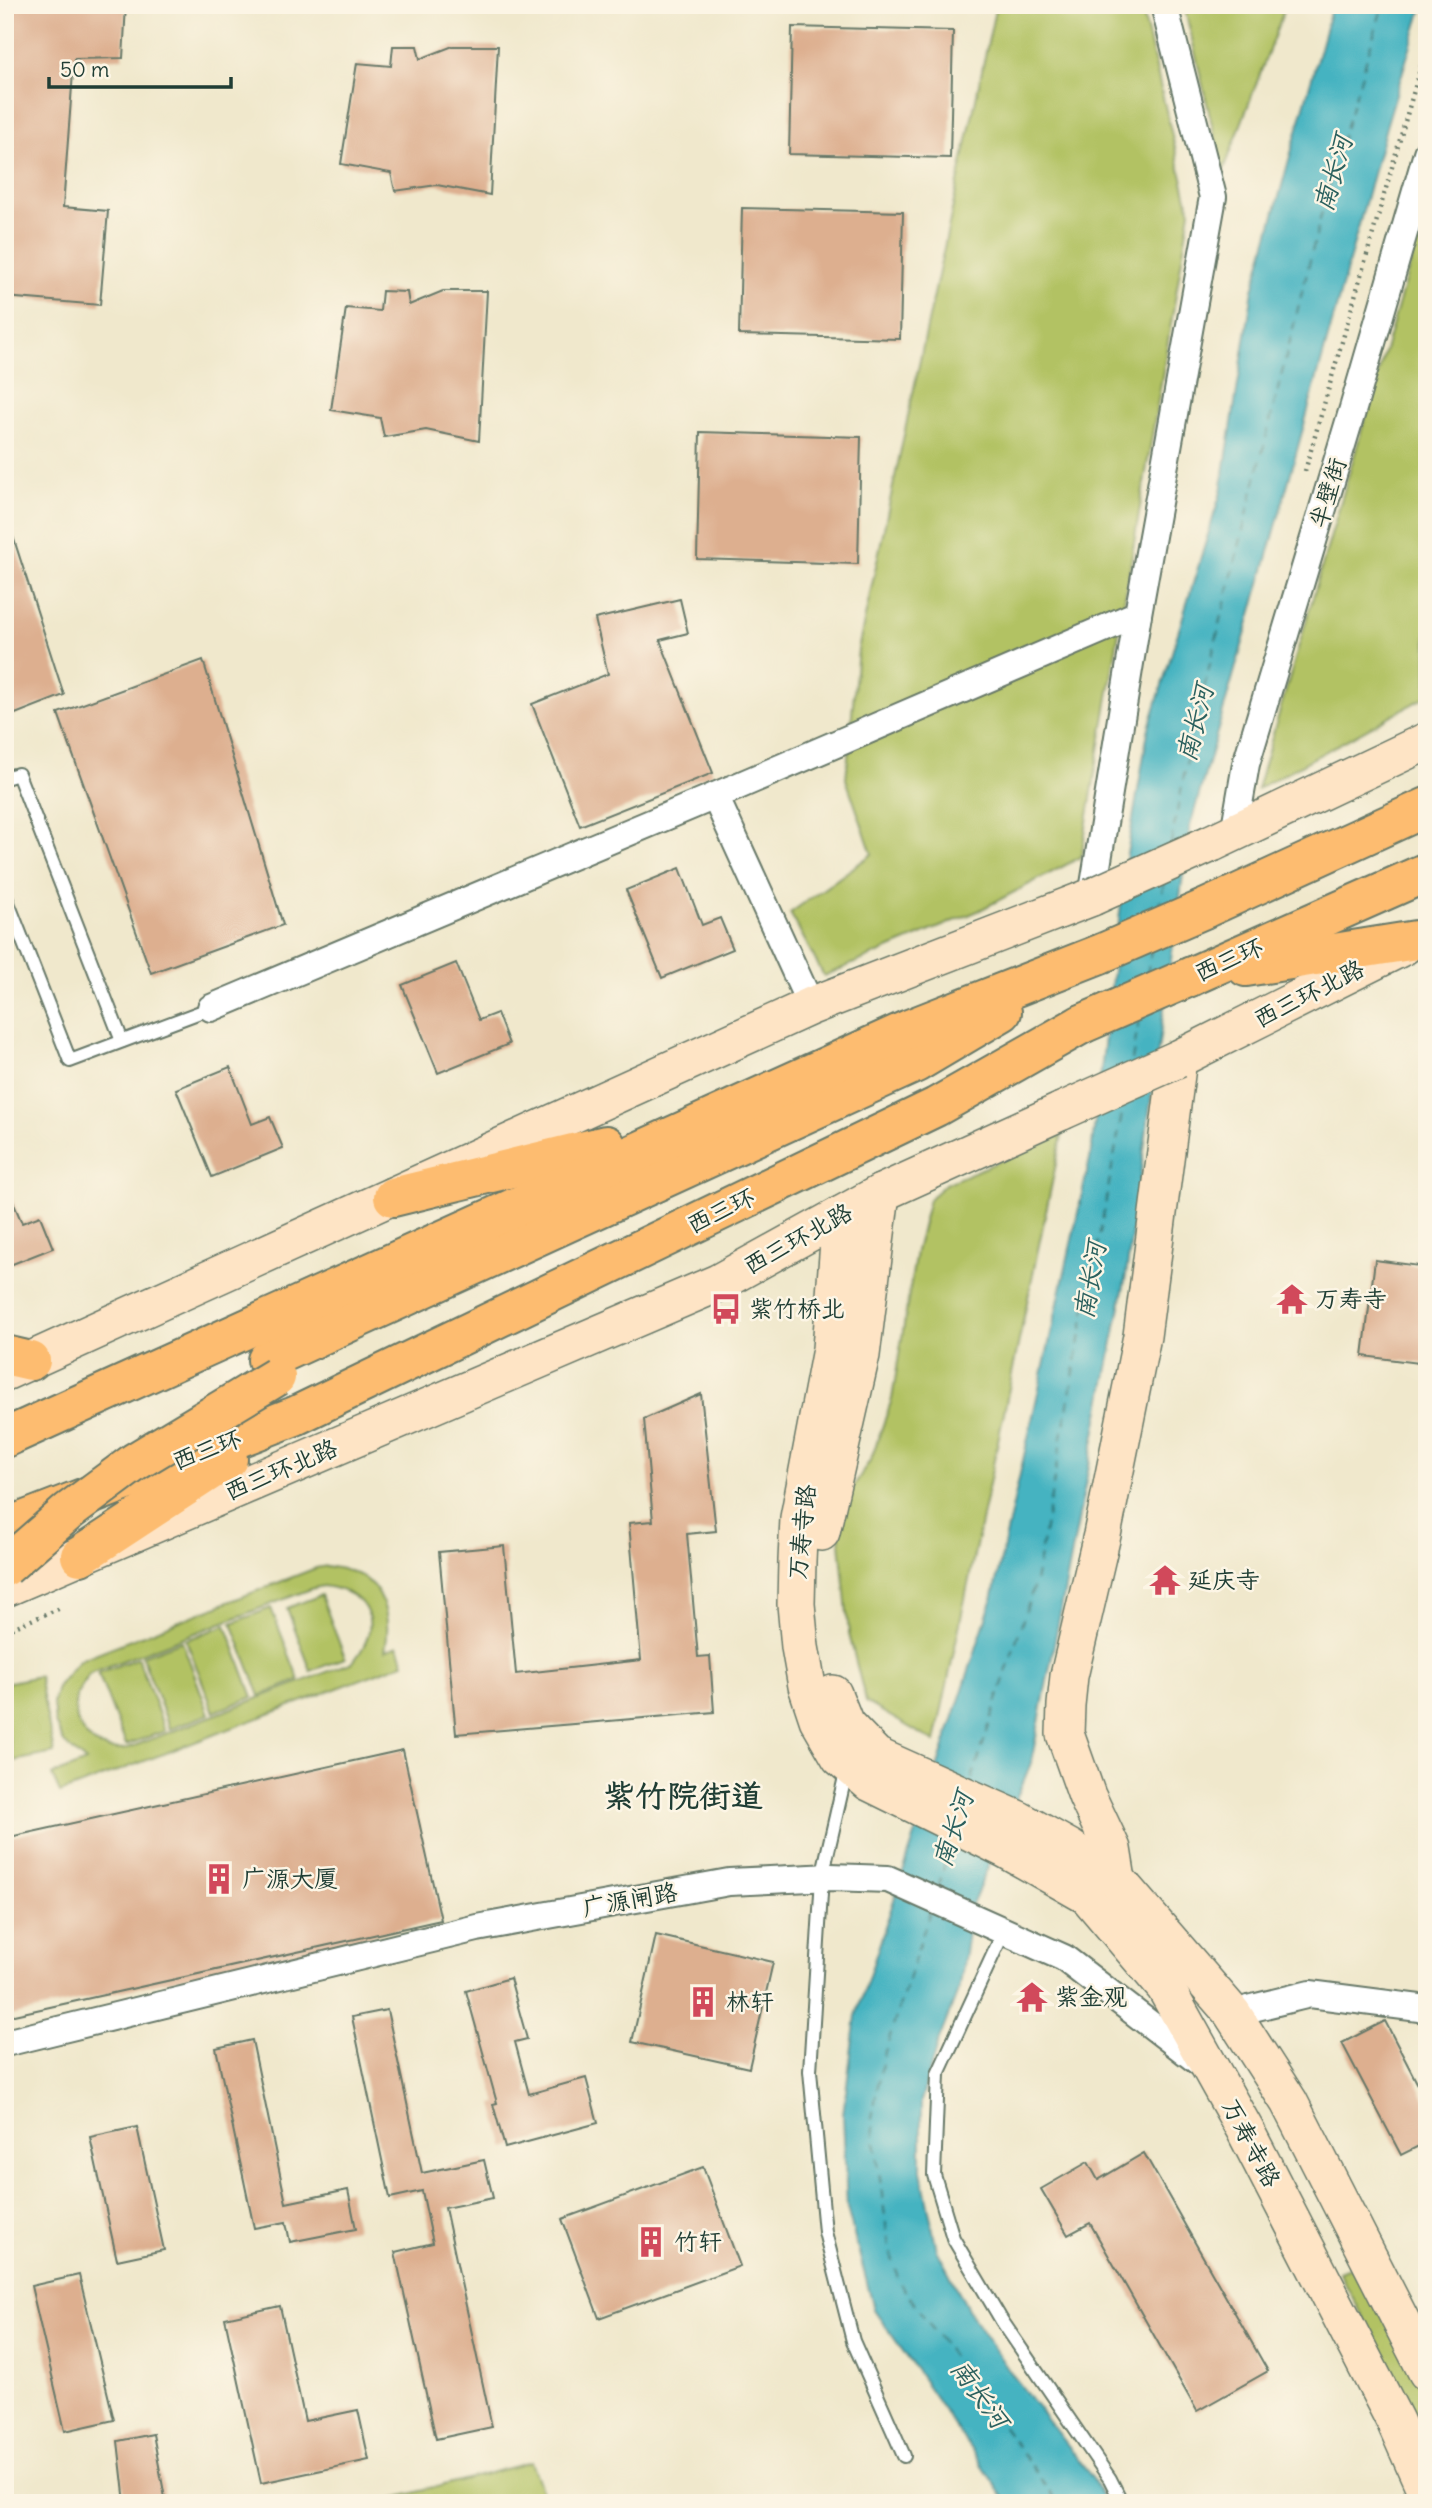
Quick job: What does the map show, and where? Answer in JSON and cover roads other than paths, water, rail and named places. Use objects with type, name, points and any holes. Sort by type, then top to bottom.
[{"type":"highway","points":[[5,1438],[697,1123],[909,1029],[1100,954],[1204,909],[1427,807]]},
{"type":"highway","name":"西三环","points":[[5,1528],[295,1416],[936,1107],[1082,1024],[1427,872]]},
{"type":"highway","points":[[1192,976],[1422,938]]},
{"type":"highway","points":[[5,1567],[69,1511],[272,1368],[916,1063],[1100,954]]},
{"type":"highway","points":[[5,1539],[114,1452],[189,1404],[926,1086],[1082,1024]]},
{"type":"highway","points":[[393,1197],[697,1123]]},
{"type":"highway","points":[[80,1556],[295,1416]]},
{"type":"street","points":[[1092,897],[1213,197],[1164,5]]},
{"type":"street","name":"半壁街","points":[[1223,838],[1427,153]]},
{"type":"street","points":[[211,1008],[1139,614]]},
{"type":"street","points":[[14,1363],[393,1197],[811,1006],[1092,897],[1427,741]]},
{"type":"street","points":[[715,796],[811,1006]]},
{"type":"street","name":"西三环北路","points":[[5,1588],[718,1283],[881,1193],[1178,1059],[1422,938]]},
{"type":"street","points":[[1117,1880],[1112,1849],[1087,1796],[1065,1734],[1066,1705],[1069,1676],[1102,1535],[1142,1336],[1178,1059]]},
{"type":"street","name":"万寿寺路","points":[[881,1193],[861,1355],[820,1535],[820,1634],[828,1681],[845,1724],[915,1790]]},
{"type":"street","name":"万寿寺路","points":[[841,1215],[831,1349],[799,1518],[796,1604],[807,1686],[818,1718],[839,1757],[869,1782],[915,1790]]},
{"type":"street","points":[[915,1790],[1013,1835]]},
{"type":"street","name":"万寿寺路","points":[[1013,1835],[1071,1849],[1117,1880],[1231,2013],[1289,2102],[1427,2372]]},
{"type":"street","name":"万寿寺路","points":[[1013,1835],[1088,1896],[1165,1987],[1213,2073],[1395,2421],[1427,2493]]},
{"type":"street","name":"广源闸路","points":[[5,2043],[477,1928],[729,1882],[821,1877],[888,1879],[1064,1958],[1213,2073]]},
{"type":"street","points":[[1231,2013],[1310,1994],[1427,2009]]},
{"type":"lane","points":[[5,778],[18,774],[122,1041]]},
{"type":"lane","points":[[5,895],[70,1061],[211,1008]]},
{"type":"lane","points":[[848,1764],[821,1877],[810,2071],[825,2232],[853,2340],[904,2456]]},
{"type":"lane","points":[[1003,1931],[938,2074],[934,2175],[953,2238],[1002,2321],[1110,2479],[1122,2503]]},
{"type":"water","name":"南长河","points":[[1332,5],[1423,5],[1386,127],[1190,826],[1126,1275],[1031,1763],[972,1905],[960,1986],[937,2045],[921,2101],[921,2171],[937,2250],[969,2311],[1008,2369],[1093,2479],[1105,2503],[1008,2503],[874,2309],[847,2208],[843,2114],[856,2016],[992,1600],[1091,1154],[1127,854],[1148,731],[1221,492],[1253,290]]},
{"type":"place","name":"万寿寺","points":[[1292,1299]]},
{"type":"place","name":"紫竹桥北","points":[[726,1309]]},
{"type":"place","name":"延庆寺","points":[[1165,1580]]},
{"type":"place","name":"广源大厦","points":[[219,1879]]},
{"type":"place","name":"紫金观","points":[[1032,1997]]},
{"type":"place","name":"林轩","points":[[703,2002]]},
{"type":"place","name":"竹轩","points":[[651,2242]]},
{"type":"district","name":"紫竹院街道","points":[[683,1796]]}]
